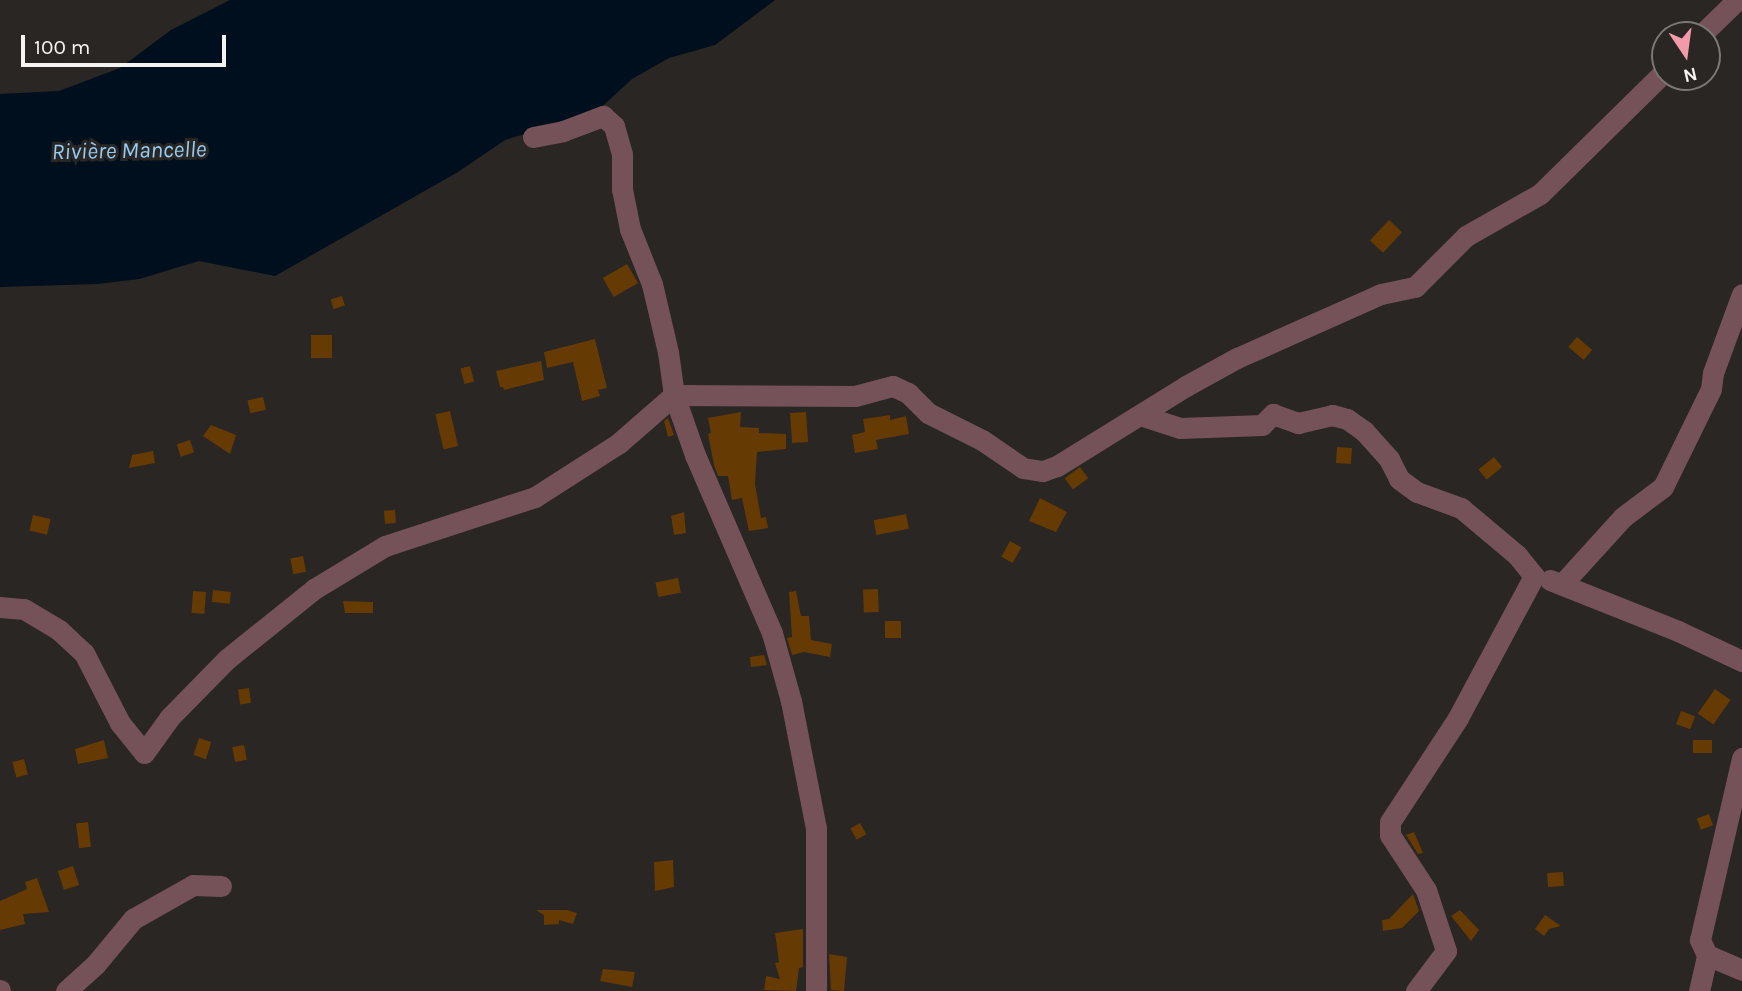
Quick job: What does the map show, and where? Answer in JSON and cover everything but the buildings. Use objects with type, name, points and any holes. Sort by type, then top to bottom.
[{"type":"street","points":[[1715,21],[1737,0]]},
{"type":"street","points":[[0,607],[24,609],[59,630],[84,653],[120,723],[144,753],[170,717],[227,659],[314,589],[385,546],[535,497],[619,443],[674,395],[855,396],[892,386],[908,393],[928,413],[982,440],[1023,468],[1043,471],[1097,444],[1140,415],[1237,359],[1381,294],[1415,287],[1466,236],[1540,194],[1651,85]]},
{"type":"street","points":[[533,137],[563,131],[603,116],[614,126],[622,154],[622,189],[631,229],[652,284],[668,352],[674,395],[695,455],[772,633],[791,701],[816,828],[816,991]]},
{"type":"street","points":[[1563,583],[1623,517],[1663,487],[1711,389],[1713,373],[1742,294]]},
{"type":"street","points":[[1140,415],[1180,428],[1262,425],[1273,414],[1298,423],[1332,415],[1348,419],[1364,431],[1389,459],[1399,479],[1417,492],[1461,508],[1517,555],[1534,576],[1563,583],[1678,631],[1742,662]]},
{"type":"street","points":[[1416,991],[1446,951],[1426,890],[1390,835],[1390,822],[1458,718],[1534,576]]},
{"type":"street","points":[[1699,991],[1707,955],[1700,940],[1742,758]]},
{"type":"street","points":[[66,991],[95,965],[133,919],[192,885],[221,886]]},
{"type":"street","points":[[1707,955],[1742,970]]},
{"type":"water","name":"Rivière Mancelle","points":[[230,0],[775,0],[715,45],[669,58],[632,79],[595,113],[505,140],[458,172],[275,276],[199,261],[139,279],[97,284],[0,287],[0,94],[59,91],[120,68],[171,30]]}]
